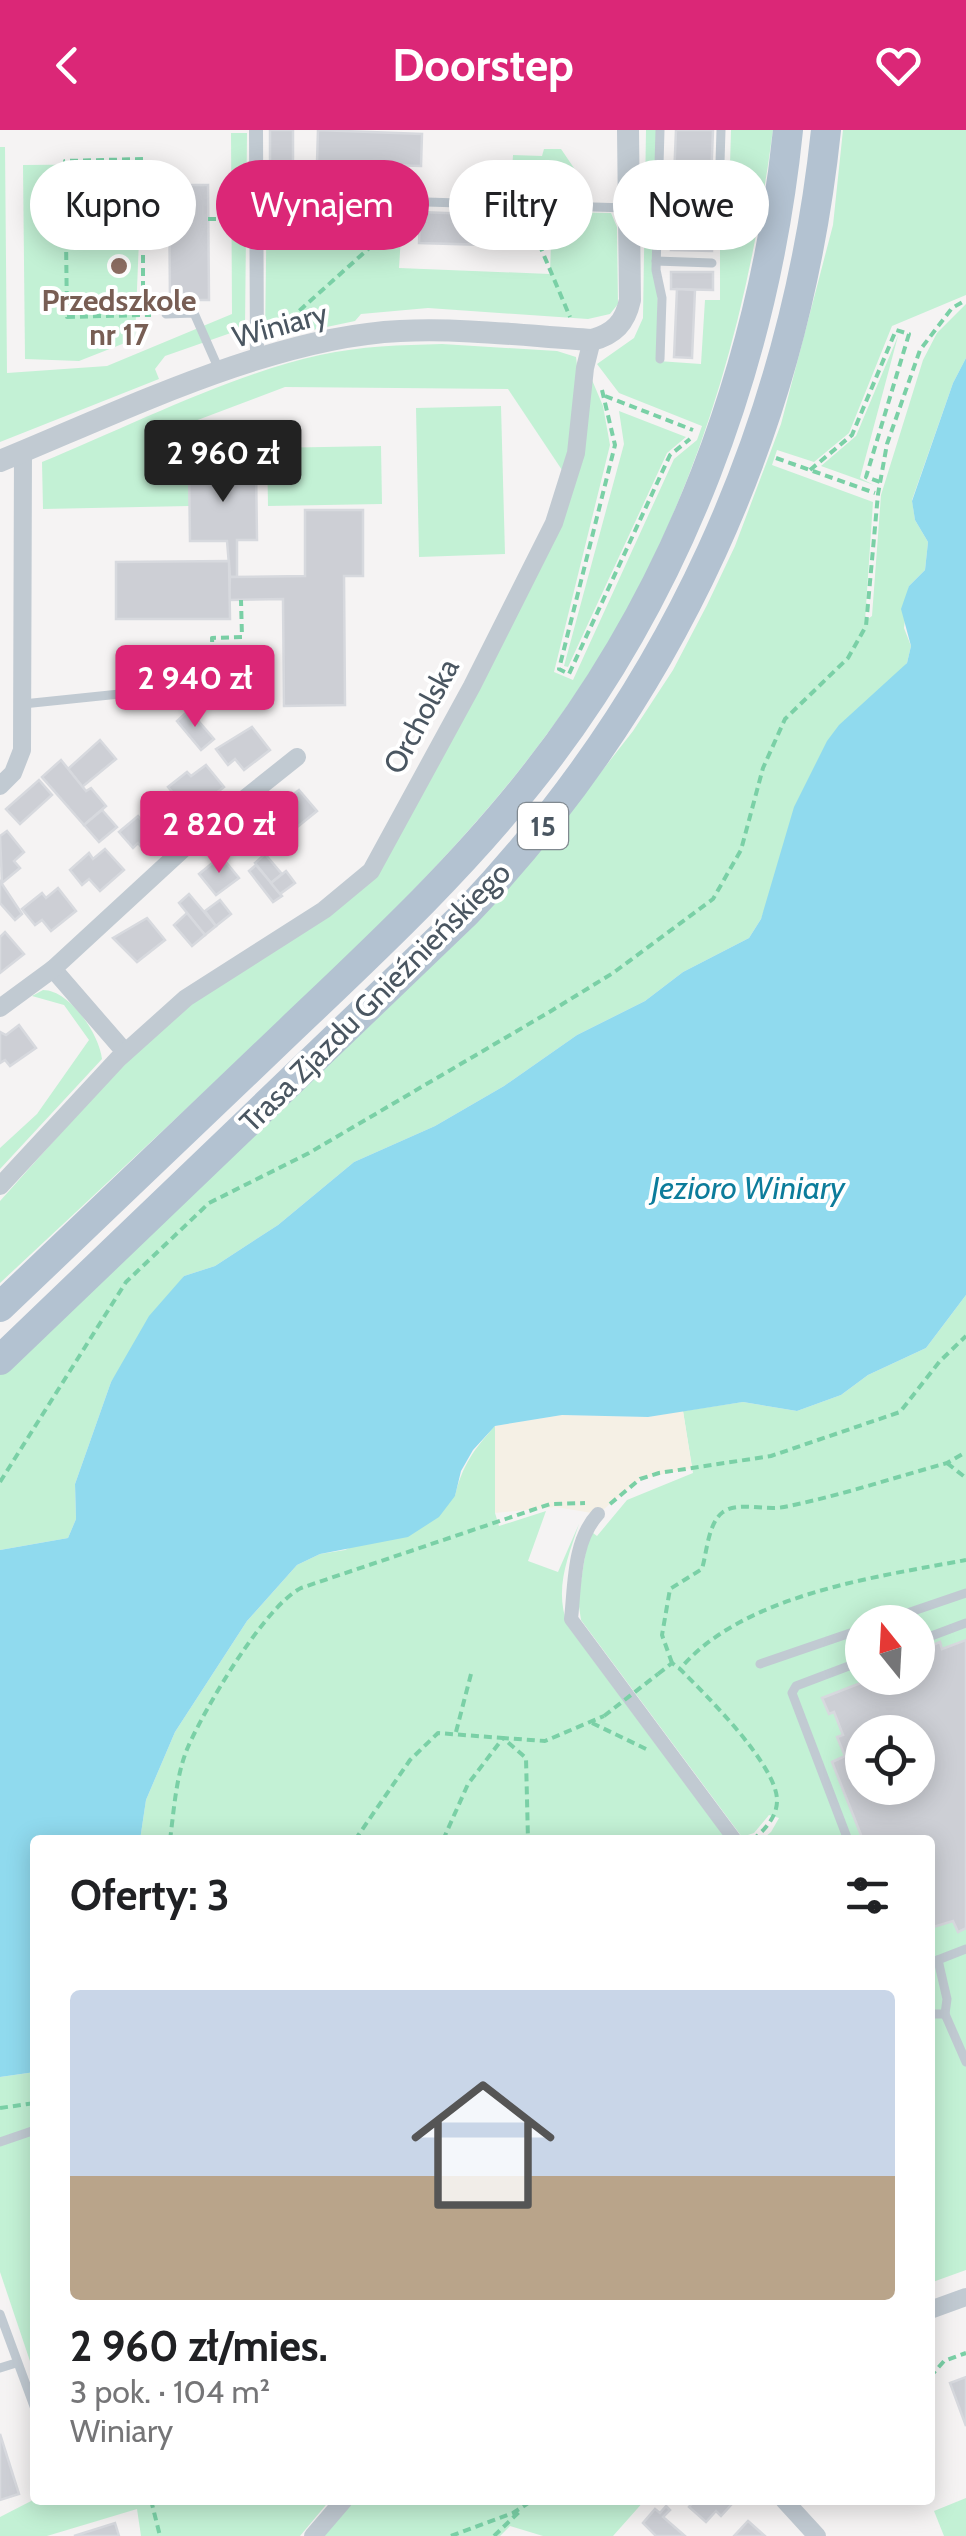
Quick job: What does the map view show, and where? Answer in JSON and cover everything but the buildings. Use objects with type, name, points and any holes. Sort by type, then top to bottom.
[{"type":"main road","name":"Trasa Zjazdu Gnieźnieńskiego","points":[[0,1308],[422,903],[502,816],[582,710],[667,563],[723,429],[762,295],[788,130]]},
{"type":"main road","name":"Trasa Zjazdu Gnieźnieńskiego","points":[[0,1360],[466,913],[537,833],[606,742],[678,624],[725,528],[756,448],[799,300],[816,219],[826,130]]},
{"type":"street","points":[[256,130],[256,160]]},
{"type":"street","points":[[628,130],[628,160]]},
{"type":"street","points":[[256,250],[257,362]]},
{"type":"street","points":[[586,340],[608,336],[627,313],[628,250]]},
{"type":"street","name":"Winiary","points":[[0,461],[221,373],[351,337],[452,330],[586,340]]},
{"type":"street","name":"Orcholska","points":[[0,1186],[126,1052],[186,998],[324,910],[371,871],[472,686],[554,523],[576,453],[586,340]]},
{"type":"street","points":[[0,786],[13,773],[22,750],[24,451]]},
{"type":"street","points":[[0,1008],[53,969],[193,840],[297,757]]},
{"type":"street","points":[[53,969],[126,1052]]},
{"type":"street","points":[[598,1514],[588,1525],[580,1546],[571,1619],[731,1835]]},
{"type":"street","points":[[935,2308],[966,2297]]},
{"type":"street","points":[[313,2536],[340,2505]]},
{"type":"street","points":[[789,2505],[817,2536]]},
{"type":"lane","points":[[660,130],[656,261],[662,298],[660,360]]},
{"type":"lane","points":[[720,160],[721,130]]},
{"type":"lane","points":[[656,261],[712,262]]},
{"type":"lane","points":[[166,314],[194,313],[221,373]]},
{"type":"lane","points":[[23,704],[215,681]]},
{"type":"lane","points":[[933,1605],[966,1594]]},
{"type":"lane","points":[[935,1634],[966,1622]]},
{"type":"lane","points":[[760,1664],[845,1635]]},
{"type":"lane","points":[[845,1667],[796,1686],[792,1692],[846,1835]]},
{"type":"lane","points":[[935,1961],[966,1950]]},
{"type":"lane","points":[[935,1964],[948,1998],[946,2014],[966,2062]]},
{"type":"lane","points":[[935,2014],[946,2014]]},
{"type":"lane","points":[[0,2142],[30,2132]]},
{"type":"lane","points":[[0,2314],[30,2398]]},
{"type":"lane","points":[[0,2368],[16,2363]]},
{"type":"path","points":[[65,160],[143,160]]},
{"type":"path","points":[[208,219],[216,219]]},
{"type":"path","points":[[66,250],[67,318],[166,314]]},
{"type":"path","points":[[142,250],[143,315]]},
{"type":"path","points":[[257,335],[282,327],[371,250]]},
{"type":"path","points":[[544,250],[586,340]]},
{"type":"path","points":[[0,1482],[126,1282],[209,1203],[309,1153],[552,1011],[612,974],[713,899],[741,850],[763,768],[785,718],[848,658],[866,626],[878,494],[887,444],[920,350],[952,308],[966,300]]},
{"type":"path","points":[[810,470],[852,435],[896,330],[909,334],[866,476],[880,482]]},
{"type":"path","points":[[598,383],[605,396],[615,445],[559,669],[570,674],[670,455],[692,430],[605,396]]},
{"type":"path","points":[[776,458],[878,494]]},
{"type":"path","points":[[215,681],[212,638],[242,637],[241,600]]},
{"type":"path","points":[[171,1835],[187,1748],[254,1635],[293,1592],[550,1504],[576,1501],[592,1505],[598,1514],[640,1479],[771,1456],[900,1412],[966,1336]]},
{"type":"path","points":[[680,1669],[672,1663],[662,1636],[670,1589],[702,1568],[713,1526],[725,1511],[736,1507],[782,1508],[948,1463],[966,1452]]},
{"type":"path","points":[[948,1463],[966,1478]]},
{"type":"path","points":[[358,1835],[410,1760],[438,1733],[545,1742],[604,1716],[672,1663]]},
{"type":"path","points":[[456,1734],[471,1674]]},
{"type":"path","points":[[592,1723],[645,1749]]},
{"type":"path","points":[[445,1835],[468,1784],[504,1738]]},
{"type":"path","points":[[504,1738],[526,1758],[528,1835]]},
{"type":"path","points":[[0,2108],[30,2104]]},
{"type":"path","points":[[935,2371],[944,2361],[966,2353]]},
{"type":"path","points":[[152,2505],[160,2536]]},
{"type":"path","points":[[452,2536],[476,2530],[526,2505]]},
{"type":"path","points":[[494,2536],[527,2505]]},
{"type":"green space","points":[[646,130],[657,130],[657,160],[646,160]]},
{"type":"green space","points":[[731,130],[773,130],[769,160],[730,160]]},
{"type":"green space","points":[[843,130],[966,130],[966,295],[892,326],[849,433],[814,462],[777,450],[772,465],[873,502],[865,621],[872,616],[881,495],[923,360],[937,333],[966,304],[966,358],[953,383],[912,500],[915,520],[928,542],[925,570],[909,586],[904,628],[911,646],[907,663],[891,681],[771,892],[761,919],[749,938],[683,972],[645,1001],[577,1035],[504,1086],[435,1126],[354,1162],[278,1225],[215,1266],[184,1276],[111,1382],[75,1484],[76,1519],[68,1538],[0,1550],[0,1375],[548,840],[633,731],[673,670],[735,546],[781,424],[833,225]]},
{"type":"green space","points":[[231,133],[247,133],[247,160],[231,160]]},
{"type":"green space","points":[[0,147],[5,147],[7,373],[107,366],[232,314],[232,250],[246,250],[245,328],[165,356],[155,369],[159,379],[0,442]]},
{"type":"green space","points":[[544,149],[561,149],[568,160],[513,160],[513,155],[542,156]]},
{"type":"green space","points":[[23,165],[30,165],[30,250],[139,250],[135,339],[79,361],[25,359]]},
{"type":"green space","points":[[593,213],[611,213],[613,218],[618,304],[610,314],[588,319],[428,308],[361,314],[355,321],[265,340],[266,250],[400,250],[399,268],[550,274],[551,250],[593,250]]},
{"type":"green space","points":[[644,250],[658,250],[658,361],[701,364],[705,300],[720,300],[720,250],[753,250],[724,370],[685,486],[633,598],[598,660],[517,773],[426,877],[327,976],[0,1283],[0,1201],[92,1099],[190,1005],[333,911],[377,874],[560,526],[592,380],[603,406],[610,445],[554,672],[573,680],[674,459],[697,440],[702,426],[619,393],[597,364],[634,338],[643,318]]},
{"type":"green space","points":[[898,336],[860,478],[874,485],[821,466],[856,436]]},
{"type":"green space","points":[[442,344],[557,351],[576,357],[575,415],[562,470],[508,389],[285,387],[187,424],[189,506],[43,509],[42,462],[180,402],[320,355]]},
{"type":"green space","points":[[501,406],[505,554],[419,557],[416,408]]},
{"type":"green space","points":[[619,411],[686,437],[667,453],[568,667],[564,666],[624,444]]},
{"type":"green space","points":[[381,446],[382,504],[268,506],[267,448]]},
{"type":"green space","points":[[43,990],[63,997],[81,1015],[95,1037],[102,1059],[0,1169],[0,1148],[37,1114],[89,1040],[64,1005],[32,996]]},
{"type":"green space","points":[[966,1295],[966,2270],[935,2281],[935,1835],[767,1835],[779,1818],[769,1815],[754,1833],[741,1835],[581,1620],[578,1600],[589,1530],[597,1536],[627,1500],[693,1473],[683,1411],[743,1402],[797,1411],[841,1395],[868,1375],[926,1348]]},
{"type":"green space","points":[[495,1426],[495,1513],[499,1526],[546,1511],[528,1561],[558,1572],[579,1524],[562,1587],[568,1626],[723,1835],[141,1835],[146,1800],[175,1732],[247,1621],[297,1565],[320,1554],[345,1550],[455,1496],[461,1476]]},
{"type":"green space","points":[[30,2073],[30,2361],[0,2272],[0,2077]]},
{"type":"green space","points":[[966,2498],[966,2536],[944,2536],[934,2511]]},
{"type":"green space","points":[[30,2502],[30,2505],[326,2505],[300,2536],[141,2536],[137,2509],[47,2536],[0,2536],[0,2517]]},
{"type":"green space","points":[[348,2505],[641,2505],[613,2536],[543,2536],[510,2526],[500,2536],[322,2536]]},
{"type":"sand","points":[[683,1411],[692,1468],[640,1479],[598,1514],[556,1507],[495,1513],[495,1426],[562,1415],[648,1417]]},
{"type":"water","name":"Jezioro Winiary","points":[[966,358],[966,1295],[926,1348],[868,1375],[841,1395],[797,1411],[743,1402],[648,1417],[562,1415],[495,1426],[473,1450],[461,1471],[455,1496],[439,1517],[408,1537],[320,1554],[297,1565],[247,1621],[175,1732],[146,1800],[141,1835],[30,1835],[30,2073],[0,2077],[0,1550],[68,1538],[76,1519],[75,1484],[111,1382],[149,1316],[184,1276],[215,1266],[278,1225],[354,1162],[435,1126],[504,1086],[577,1035],[645,1001],[683,972],[749,938],[761,919],[794,807],[827,741],[839,725],[907,663],[911,646],[901,609],[909,586],[925,570],[928,542],[915,520],[912,501],[953,383]]},
{"type":"place","name":"Przedszkole nr 17","points":[[119,266]]}]
